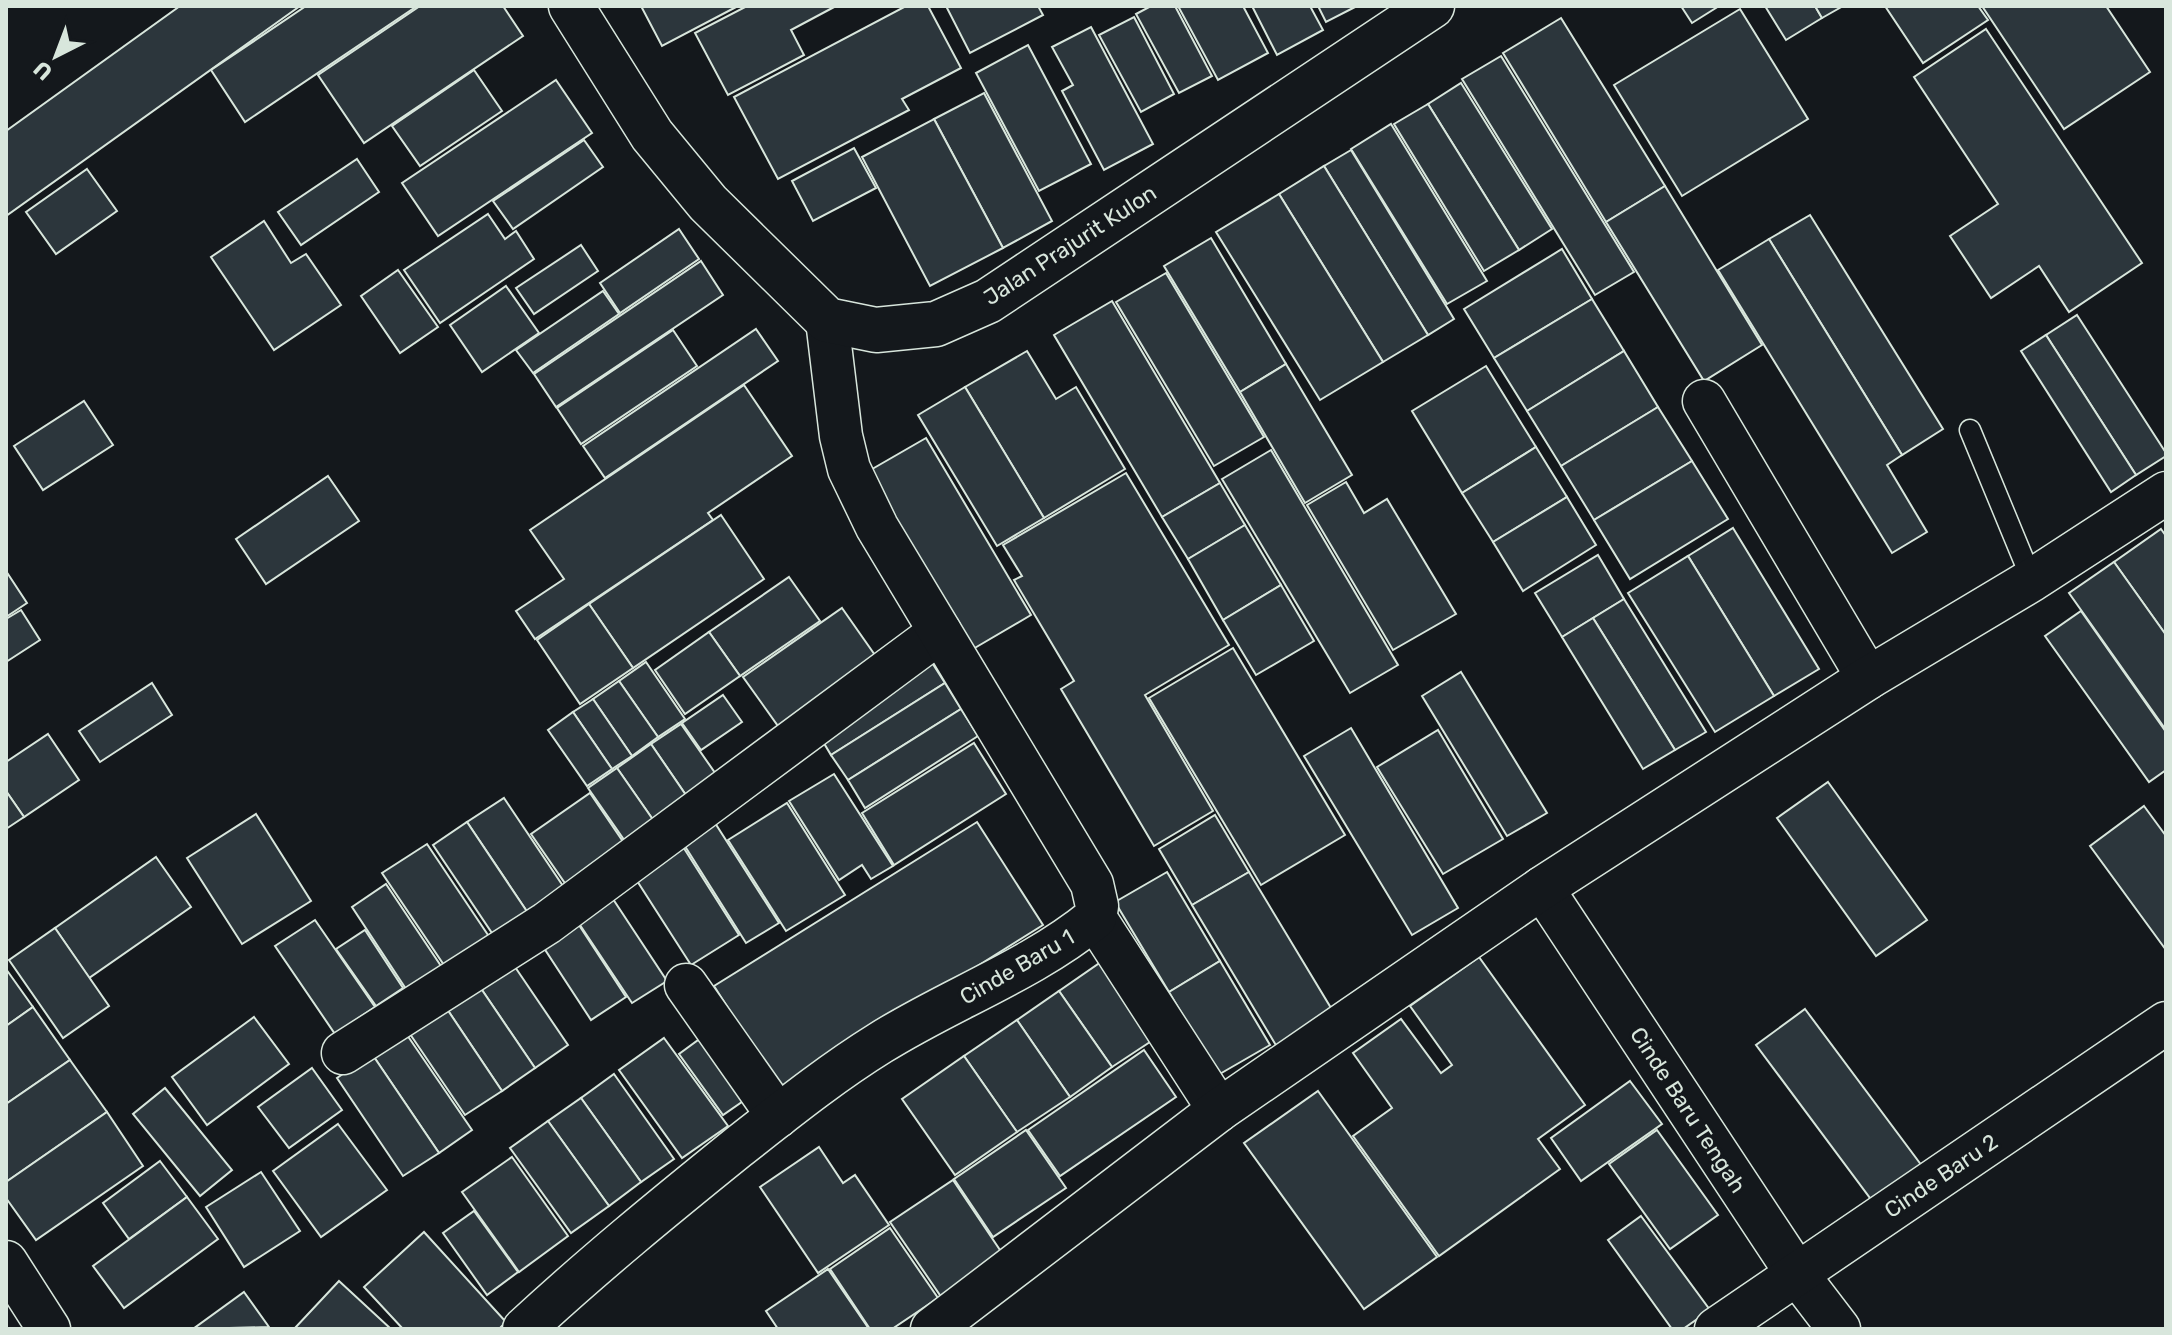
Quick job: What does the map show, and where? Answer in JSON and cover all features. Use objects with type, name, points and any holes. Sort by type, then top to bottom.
[{"type":"main road","points":[[571,6],[661,146],[708,203],[827,320]]},
{"type":"main road","name":"Jalan Prajurit Kulon","points":[[827,320],[876,330],[936,324],[988,301],[1432,6]]},
{"type":"street","name":"Cinde Baru 1","points":[[524,1329],[629,1234],[778,1116],[879,1043],[1040,957],[1095,918],[1097,906],[1092,884],[877,527],[849,469],[836,402],[827,320]]},
{"type":"street","points":[[1704,401],[1868,678]]},
{"type":"street","points":[[932,1329],[1219,1110],[1542,888],[1868,678],[2032,580],[2166,493]]},
{"type":"street","points":[[343,1053],[547,923],[940,632]]},
{"type":"street","name":"Cinde Baru Tengah","points":[[1542,888],[1797,1274],[1839,1329]]},
{"type":"street","points":[[1095,918],[1219,1110]]},
{"type":"street","points":[[686,985],[778,1116]]},
{"type":"street","name":"Cinde Baru 2","points":[[1716,1329],[2166,1023]]},
{"type":"street","points":[[6,1262],[49,1329]]},
{"type":"lane","points":[[1970,430],[2032,580]]},
{"type":"building","points":[[180,6],[300,6],[6,216],[6,131]]},
{"type":"building","points":[[306,6],[417,6],[245,122],[211,70]]},
{"type":"building","points":[[420,6],[503,6],[523,36],[364,143],[318,75]]},
{"type":"building","points":[[641,6],[738,6],[662,46]]},
{"type":"building","points":[[747,6],[836,6],[791,30],[804,55],[728,95],[695,33]]},
{"type":"building","points":[[906,6],[928,6],[961,68],[902,99],[909,110],[778,179],[734,97]]},
{"type":"building","points":[[946,6],[1038,6],[1043,15],[970,53]]},
{"type":"building","points":[[1151,6],[1175,6],[1212,76],[1179,93],[1136,14]]},
{"type":"building","points":[[1178,6],[1243,6],[1268,53],[1218,80]]},
{"type":"building","points":[[1252,6],[1310,6],[1323,30],[1277,55]]},
{"type":"building","points":[[1318,6],[1357,6],[1326,22]]},
{"type":"building","points":[[1681,6],[1719,6],[1692,23]]},
{"type":"building","points":[[1765,6],[1815,6],[1822,18],[1786,40]]},
{"type":"building","points":[[1815,6],[1843,6],[1822,18]]},
{"type":"building","points":[[1885,6],[1978,6],[1988,20],[1923,63]]},
{"type":"building","points":[[1982,6],[2106,6],[2150,72],[2064,129]]},
{"type":"building","points":[[1740,9],[1808,119],[1682,196],[1614,85]]},
{"type":"building","points":[[1134,17],[1174,94],[1141,112],[1099,35]]},
{"type":"building","points":[[1561,18],[1665,186],[1606,222],[1503,53]]},
{"type":"building","points":[[1091,27],[1153,144],[1104,170],[1062,91],[1073,85],[1052,47]]},
{"type":"building","points":[[1986,29],[2142,263],[2069,312],[2039,266],[1991,298],[1950,236],[1998,204],[1914,77]]},
{"type":"building","points":[[1028,45],[1091,164],[1039,191],[976,73]]},
{"type":"building","points":[[1501,56],[1634,272],[1595,295],[1462,79]]},
{"type":"building","points":[[474,70],[502,111],[420,166],[392,126]]},
{"type":"building","points":[[556,80],[592,133],[438,236],[402,183]]},
{"type":"building","points":[[1461,83],[1552,229],[1519,250],[1428,104]]},
{"type":"building","points":[[984,93],[1052,221],[1003,248],[934,119]]},
{"type":"building","points":[[1428,104],[1519,250],[1484,271],[1394,124]]},
{"type":"building","points":[[934,119],[1003,248],[930,286],[862,157]]},
{"type":"building","points":[[1391,124],[1487,281],[1447,304],[1351,149]]},
{"type":"building","points":[[584,140],[603,167],[513,229],[493,201]]},
{"type":"building","points":[[854,148],[876,188],[813,221],[792,181]]},
{"type":"building","points":[[1351,150],[1454,319],[1428,335],[1324,166]]},
{"type":"building","points":[[357,159],[379,192],[301,245],[278,212]]},
{"type":"building","points":[[1324,166],[1428,335],[1383,362],[1279,194]]},
{"type":"building","points":[[87,169],[117,211],[56,254],[26,212]]},
{"type":"building","points":[[1665,186],[1762,345],[1704,381],[1606,222]]},
{"type":"building","points":[[1279,194],[1383,362],[1320,400],[1216,232]]},
{"type":"building","points":[[488,214],[505,239],[516,231],[534,259],[440,323],[404,270]]},
{"type":"building","points":[[1810,215],[1943,429],[1902,455],[1769,239]]},
{"type":"building","points":[[264,221],[291,263],[306,254],[341,305],[274,350],[211,257]]},
{"type":"building","points":[[679,229],[699,259],[620,313],[600,283]]},
{"type":"building","points":[[1211,238],[1286,364],[1240,392],[1164,266]]},
{"type":"building","points":[[1769,239],[1902,455],[1887,465],[1927,532],[1892,553],[1718,270]]},
{"type":"building","points":[[581,245],[598,271],[534,314],[516,288]]},
{"type":"building","points":[[1562,249],[1592,299],[1494,358],[1464,309]]},
{"type":"building","points":[[701,261],[723,295],[556,407],[534,374]]},
{"type":"building","points":[[398,270],[438,327],[400,353],[361,296]]},
{"type":"building","points":[[1166,273],[1264,437],[1214,466],[1116,302]]},
{"type":"building","points":[[506,286],[539,333],[482,372],[450,325]]},
{"type":"building","points":[[603,291],[619,314],[533,373],[516,350]]},
{"type":"building","points":[[1592,299],[1624,351],[1527,411],[1494,358]]},
{"type":"building","points":[[1112,301],[1220,483],[1162,517],[1054,335]]},
{"type":"building","points":[[2077,315],[2166,453],[2166,456],[2136,475],[2046,335]]},
{"type":"building","points":[[756,329],[778,361],[605,478],[583,446]]},
{"type":"building","points":[[673,330],[697,366],[581,444],[557,408]]},
{"type":"building","points":[[2046,335],[2136,475],[2111,492],[2021,351]]},
{"type":"building","points":[[1027,351],[1056,399],[1076,387],[1125,469],[1044,518],[965,387]]},
{"type":"building","points":[[1624,351],[1658,407],[1561,466],[1527,411]]},
{"type":"building","points":[[1286,364],[1352,475],[1305,503],[1240,392]]},
{"type":"building","points":[[1486,366],[1536,447],[1462,493],[1412,411]]},
{"type":"building","points":[[744,385],[792,456],[708,513],[713,520],[535,639],[516,611],[564,579],[530,530]]},
{"type":"building","points":[[965,387],[1044,518],[997,546],[918,415]]},
{"type":"building","points":[[84,401],[113,445],[43,490],[14,446]]},
{"type":"building","points":[[1658,407],[1692,461],[1594,520],[1561,466]]},
{"type":"building","points":[[926,438],[1031,615],[973,649],[867,472]]},
{"type":"building","points":[[1536,447],[1567,497],[1493,542],[1462,493]]},
{"type":"building","points":[[1271,450],[1398,665],[1350,693],[1222,479]]},
{"type":"building","points":[[1692,461],[1728,519],[1630,579],[1594,520]]},
{"type":"building","points":[[1126,473],[1229,645],[1145,695],[1213,811],[1154,846],[1061,689],[1074,681],[1014,580],[1022,576],[1003,545]]},
{"type":"building","points":[[328,476],[359,521],[266,584],[236,539]]},
{"type":"building","points":[[1346,482],[1364,513],[1387,499],[1456,614],[1393,650],[1307,505]]},
{"type":"building","points":[[1220,483],[1245,525],[1188,559],[1162,517]]},
{"type":"building","points":[[1567,497],[1596,545],[1523,591],[1493,542]]},
{"type":"building","points":[[721,515],[764,579],[633,668],[589,604]]},
{"type":"building","points":[[1245,525],[1281,585],[1223,620],[1188,559]]},
{"type":"building","points":[[1733,528],[1819,669],[1774,696],[1688,556]]},
{"type":"building","points":[[2161,529],[2166,536],[2166,635],[2114,562]]},
{"type":"building","points":[[1598,555],[1624,599],[1562,637],[1535,593]]},
{"type":"building","points":[[1688,556],[1774,696],[1715,732],[1628,593]]},
{"type":"building","points":[[2114,562],[2166,635],[2166,730],[2069,593]]},
{"type":"building","points":[[6,571],[27,603],[6,617]]},
{"type":"building","points":[[789,577],[820,621],[740,676],[709,632]]},
{"type":"building","points":[[1281,585],[1314,641],[1256,675],[1223,620]]},
{"type":"building","points":[[1624,599],[1706,732],[1675,750],[1593,618]]},
{"type":"building","points":[[589,604],[633,668],[580,704],[537,640]]},
{"type":"building","points":[[842,608],[877,658],[778,726],[743,677]]},
{"type":"building","points":[[21,610],[40,640],[6,662],[6,619]]},
{"type":"building","points":[[2081,611],[2166,732],[2166,770],[2149,782],[2045,636]]},
{"type":"building","points":[[1593,618],[1675,750],[1643,769],[1562,637]]},
{"type":"building","points":[[709,632],[740,676],[685,714],[655,670]]},
{"type":"building","points":[[1233,648],[1345,835],[1261,885],[1149,698]]},
{"type":"building","points":[[929,658],[945,683],[831,755],[816,730]]},
{"type":"building","points":[[646,662],[685,719],[658,737],[619,681]]},
{"type":"building","points":[[1461,672],[1547,813],[1507,836],[1422,696]]},
{"type":"building","points":[[619,681],[658,737],[632,756],[593,699]]},
{"type":"building","points":[[152,683],[172,715],[100,762],[79,731]]},
{"type":"building","points":[[945,683],[961,709],[848,780],[831,755]]},
{"type":"building","points":[[723,695],[742,722],[701,750],[682,723]]},
{"type":"building","points":[[593,699],[632,756],[612,769],[573,712]]},
{"type":"building","points":[[961,709],[978,736],[865,808],[848,780]]},
{"type":"building","points":[[573,712],[612,769],[587,786],[548,730]]},
{"type":"building","points":[[681,724],[720,780],[690,801],[651,744]]},
{"type":"building","points":[[1351,728],[1458,908],[1412,935],[1304,756]]},
{"type":"building","points":[[1438,730],[1503,839],[1443,874],[1377,767]]},
{"type":"building","points":[[48,734],[79,780],[24,817],[6,791],[6,762]]},
{"type":"building","points":[[974,743],[1006,794],[894,865],[862,813]]},
{"type":"building","points":[[651,744],[690,801],[656,824],[617,768]]},
{"type":"building","points":[[617,768],[656,824],[627,844],[588,788]]},
{"type":"building","points":[[834,774],[893,866],[871,879],[862,865],[839,880],[789,801]]},
{"type":"building","points":[[1828,782],[1927,920],[1876,956],[1777,818]]},
{"type":"building","points":[[6,791],[24,817],[6,829]]},
{"type":"building","points":[[590,793],[628,849],[569,889],[531,834]]},
{"type":"building","points":[[504,798],[567,892],[530,916],[467,822]]},
{"type":"building","points":[[787,803],[845,895],[786,931],[728,840]]},
{"type":"building","points":[[2144,806],[2166,836],[2166,950],[2090,846]]},
{"type":"building","points":[[708,812],[779,923],[746,943],[676,832]]},
{"type":"building","points":[[256,814],[311,901],[242,944],[187,858]]},
{"type":"building","points":[[1215,815],[1249,872],[1192,905],[1159,849]]},
{"type":"building","points":[[467,822],[530,916],[496,939],[433,845]]},
{"type":"building","points":[[977,822],[1043,925],[780,1090],[714,986]]},
{"type":"building","points":[[680,842],[739,935],[691,965],[632,873]]},
{"type":"building","points":[[427,844],[492,941],[448,971],[382,873]]},
{"type":"building","points":[[156,857],[191,907],[89,978],[55,928]]},
{"type":"building","points":[[1167,872],[1220,961],[1169,992],[1115,902]]},
{"type":"building","points":[[1249,872],[1334,1013],[1277,1047],[1192,905]]},
{"type":"building","points":[[386,884],[445,972],[410,995],[352,907]]},
{"type":"building","points":[[611,896],[667,981],[632,1003],[576,919]]},
{"type":"building","points":[[575,919],[626,997],[591,1020],[540,942]]},
{"type":"building","points":[[315,920],[375,1007],[335,1034],[275,946]]},
{"type":"building","points":[[55,928],[109,1006],[63,1038],[9,960]]},
{"type":"building","points":[[365,930],[403,988],[376,1006],[336,949]]},
{"type":"building","points":[[1479,957],[1585,1105],[1538,1139],[1560,1169],[1439,1256],[1353,1136],[1392,1108],[1353,1053],[1401,1019],[1441,1073],[1452,1065],[1410,1006]]},
{"type":"building","points":[[1220,961],[1270,1045],[1218,1075],[1169,992]]},
{"type":"building","points":[[1101,962],[1153,1040],[1112,1067],[1059,991]]},
{"type":"building","points":[[513,964],[568,1045],[535,1068],[480,987]]},
{"type":"building","points":[[6,969],[33,1007],[6,1026]]},
{"type":"building","points":[[480,987],[535,1068],[502,1091],[447,1009]]},
{"type":"building","points":[[1059,991],[1112,1067],[1070,1097],[1017,1020]]},
{"type":"building","points":[[33,1007],[70,1060],[6,1104],[6,1026]]},
{"type":"building","points":[[447,1009],[502,1091],[465,1115],[410,1034]]},
{"type":"building","points":[[1805,1009],[1922,1166],[1873,1202],[1756,1045]]},
{"type":"building","points":[[254,1017],[289,1064],[207,1125],[172,1077]]},
{"type":"building","points":[[1017,1020],[1070,1097],[1017,1132],[964,1056]]},
{"type":"building","points":[[405,1032],[472,1130],[439,1153],[372,1054]]},
{"type":"building","points":[[705,1035],[749,1097],[723,1115],[679,1054]]},
{"type":"building","points":[[664,1038],[728,1126],[682,1158],[619,1070]]},
{"type":"building","points":[[1144,1050],[1176,1097],[1060,1176],[1028,1130]]},
{"type":"building","points":[[372,1054],[439,1153],[403,1176],[337,1078]]},
{"type":"building","points":[[964,1056],[1017,1132],[955,1175],[902,1099]]},
{"type":"building","points":[[70,1060],[107,1112],[6,1182],[6,1104]]},
{"type":"building","points":[[312,1068],[342,1110],[289,1148],[258,1107]]},
{"type":"building","points":[[614,1074],[674,1159],[641,1182],[581,1098]]},
{"type":"building","points":[[1630,1081],[1662,1124],[1581,1181],[1551,1138]]},
{"type":"building","points":[[165,1088],[232,1170],[200,1196],[133,1114]]},
{"type":"building","points":[[1318,1091],[1437,1257],[1364,1309],[1244,1143]]},
{"type":"building","points":[[581,1098],[641,1182],[609,1206],[548,1121]]},
{"type":"building","points":[[107,1112],[143,1166],[36,1240],[6,1198],[6,1182]]},
{"type":"building","points":[[548,1121],[609,1206],[571,1233],[510,1148]]},
{"type":"building","points":[[338,1124],[387,1190],[321,1237],[273,1171]]},
{"type":"building","points":[[1026,1130],[1066,1188],[993,1237],[954,1179]]},
{"type":"building","points":[[1657,1130],[1718,1215],[1670,1249],[1609,1164]]},
{"type":"building","points":[[819,1147],[843,1183],[855,1175],[889,1225],[818,1273],[760,1187]]},
{"type":"building","points":[[512,1157],[568,1236],[519,1272],[462,1192]]},
{"type":"building","points":[[160,1161],[187,1197],[129,1239],[103,1203]]},
{"type":"building","points":[[261,1172],[300,1231],[244,1267],[206,1207]]},
{"type":"building","points":[[953,1180],[1006,1259],[944,1301],[890,1222]]},
{"type":"building","points":[[187,1197],[218,1239],[124,1308],[93,1266]]},
{"type":"building","points":[[474,1211],[518,1272],[487,1295],[443,1233]]},
{"type":"building","points":[[1641,1216],[1710,1310],[1683,1329],[1672,1329],[1608,1240]]},
{"type":"building","points":[[890,1228],[938,1298],[892,1329],[870,1329],[830,1269]]},
{"type":"building","points":[[424,1232],[506,1322],[499,1329],[403,1329],[364,1287]]},
{"type":"building","points":[[828,1269],[869,1329],[778,1329],[766,1311]]},
{"type":"building","points":[[339,1281],[391,1329],[294,1329]]},
{"type":"building","points":[[244,1292],[269,1327],[193,1329]]}]
